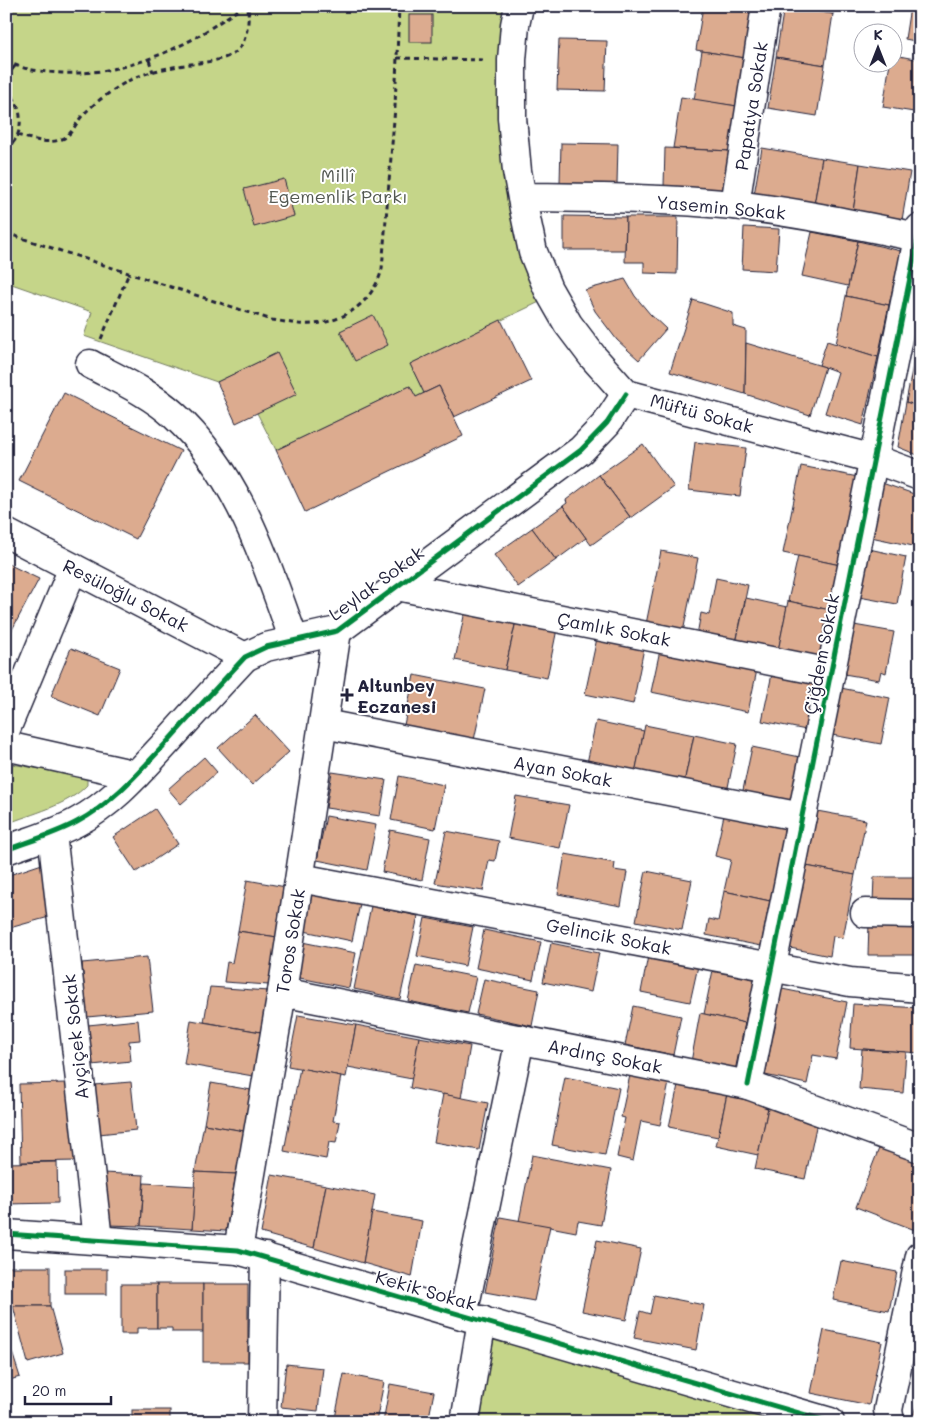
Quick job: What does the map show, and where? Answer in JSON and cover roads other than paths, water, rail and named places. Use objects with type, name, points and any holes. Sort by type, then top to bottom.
[{"type":"street","name":"Müftü Sokak","points":[[519,6],[515,25],[512,60],[512,118],[517,170],[533,252],[548,289],[568,324],[592,357],[626,394],[874,459],[920,476]]},
{"type":"street","name":"Papatya Sokak","points":[[735,205],[766,6]]},
{"type":"street","name":"Yasemin Sokak","points":[[522,197],[669,200],[735,205],[919,233]]},
{"type":"street","name":"Çiğdem Sokak","points":[[748,1085],[874,459],[909,338],[919,233]]},
{"type":"street","points":[[90,364],[152,398],[174,414],[193,434],[216,464],[239,501],[262,552],[294,640]]},
{"type":"street","name":"Leylak Sokak","points":[[6,850],[78,822],[94,811],[114,796],[136,775],[245,657],[266,646],[337,631],[581,450],[607,423],[626,394]]},
{"type":"street","name":"Resüloğlu Sokak","points":[[6,534],[245,657]]},
{"type":"street","points":[[6,729],[73,568]]},
{"type":"street","name":"Çamlık Sokak","points":[[397,586],[831,673]]},
{"type":"street","name":"Toros Sokak","points":[[238,1250],[282,992],[337,631]]},
{"type":"street","name":"Ayan Sokak","points":[[324,724],[802,817]]},
{"type":"street","points":[[6,746],[136,775]]},
{"type":"street","name":"Ayçiçek Sokak","points":[[52,833],[98,1240]]},
{"type":"street","name":"Gelincik Sokak","points":[[300,878],[850,982],[920,988]]},
{"type":"street","points":[[865,913],[920,914]]},
{"type":"street","name":"Ardınç Sokak","points":[[282,992],[748,1085],[920,1148]]},
{"type":"street","points":[[465,1422],[472,1318],[520,1039]]},
{"type":"street","name":"Kekik Sokak","points":[[6,1234],[238,1250],[830,1422]]},
{"type":"street","points":[[890,1422],[888,1410],[912,1328],[920,1256]]},
{"type":"street","points":[[262,1422],[265,1257]]},
{"type":"place","name":"Altunbey Eczanesi","points":[[347,695]]},
{"type":"park label","name":"Millî Egemenlik Parkı","points":[[338,185]]}]
